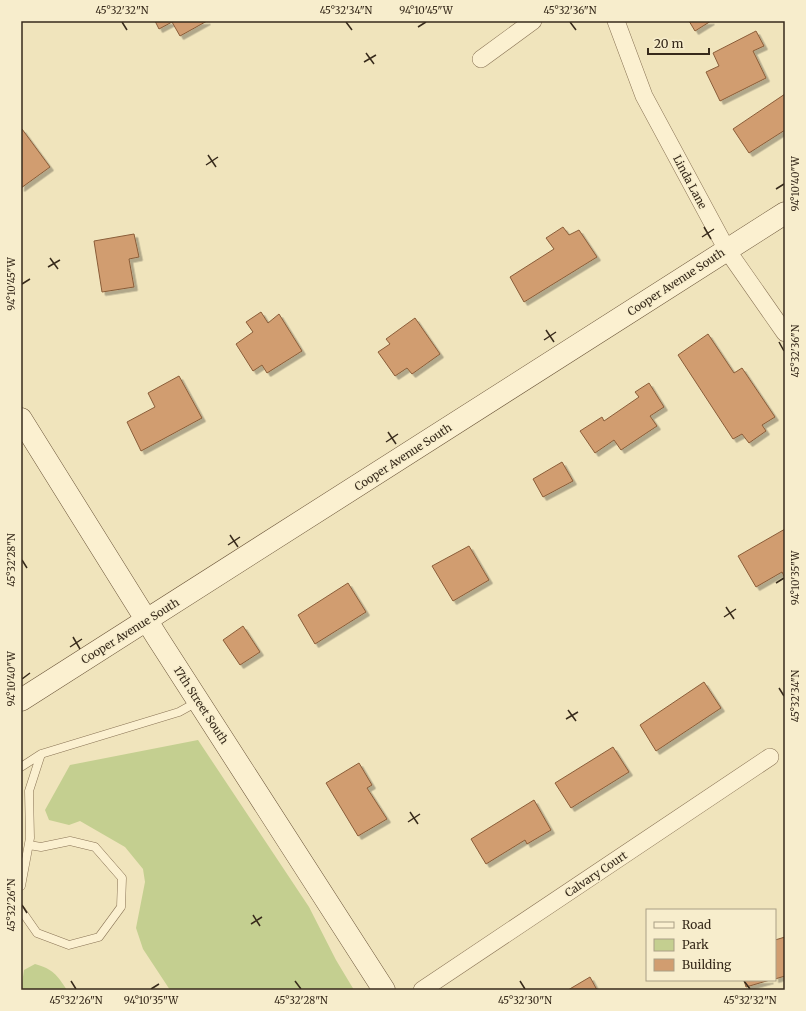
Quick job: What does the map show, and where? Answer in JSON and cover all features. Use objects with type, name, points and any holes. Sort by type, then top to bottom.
[{"type":"street","points":[[482,59],[533,21]]},
{"type":"street","name":"Linda Lane","points":[[616,21],[644,96],[727,250],[785,333]]},
{"type":"street","name":"Cooper Avenue South","points":[[21,700],[785,213]]},
{"type":"street","name":"17th Street South","points":[[21,419],[147,621],[384,990]]},
{"type":"street","name":"Calvary Court","points":[[422,990],[770,757]]},
{"type":"lane","points":[[21,767],[41,754],[179,712],[198,701]]},
{"type":"lane","points":[[21,886],[30,838],[29,791],[41,754]]},
{"type":"lane","points":[[21,910],[37,933],[69,945],[99,937],[121,907],[122,878],[95,847],[70,841],[41,847],[29,845]]},
{"type":"green space","points":[[198,740],[309,907],[336,960],[354,990],[170,990],[143,949],[136,928],[145,882],[143,869],[125,847],[80,821],[69,825],[49,820],[45,810],[70,765]]},
{"type":"green space","points":[[35,964],[54,973],[67,990],[21,990],[24,970]]},
{"type":"building","points":[[155,21],[207,21],[180,36],[172,22],[159,29]]},
{"type":"building","points":[[689,21],[711,21],[695,31]]},
{"type":"building","points":[[756,31],[764,46],[753,51],[766,78],[720,101],[706,72],[719,66],[713,53]]},
{"type":"building","points":[[785,94],[785,130],[749,153],[733,129]]},
{"type":"building","points":[[22,129],[50,167],[21,188],[21,130]]},
{"type":"building","points":[[563,227],[569,235],[579,230],[597,257],[524,302],[510,277],[554,249],[546,238]]},
{"type":"building","points":[[134,234],[139,257],[129,259],[134,287],[102,292],[94,241]]},
{"type":"building","points":[[261,312],[268,323],[279,314],[302,351],[267,373],[262,365],[253,371],[236,344],[253,332],[246,322]]},
{"type":"building","points":[[415,318],[440,354],[412,374],[407,368],[395,376],[378,352],[390,344],[386,339]]},
{"type":"building","points":[[708,334],[734,373],[742,368],[775,417],[762,425],[766,431],[749,443],[742,434],[733,439],[678,355]]},
{"type":"building","points":[[179,376],[202,418],[141,451],[127,422],[155,407],[148,393]]},
{"type":"building","points":[[649,383],[664,407],[650,416],[657,426],[621,450],[614,440],[595,453],[580,431],[602,417],[604,421],[639,397],[635,392]]},
{"type":"building","points":[[562,462],[573,481],[543,497],[533,479]]},
{"type":"building","points":[[785,529],[785,578],[782,572],[756,587],[738,556]]},
{"type":"building","points":[[469,546],[489,580],[453,601],[432,566]]},
{"type":"building","points":[[348,583],[366,612],[315,644],[298,615]]},
{"type":"building","points":[[243,626],[260,652],[240,665],[223,640]]},
{"type":"building","points":[[704,682],[721,708],[656,751],[640,725]]},
{"type":"building","points":[[613,747],[629,772],[571,808],[555,783]]},
{"type":"building","points":[[359,763],[372,785],[367,788],[387,819],[358,836],[326,783]]},
{"type":"building","points":[[534,800],[551,830],[527,844],[525,840],[486,864],[471,839]]},
{"type":"building","points":[[785,937],[785,976],[776,979],[776,940]]},
{"type":"building","points":[[590,977],[597,990],[568,990]]},
{"type":"building","points":[[744,981],[767,981],[746,987]]}]
